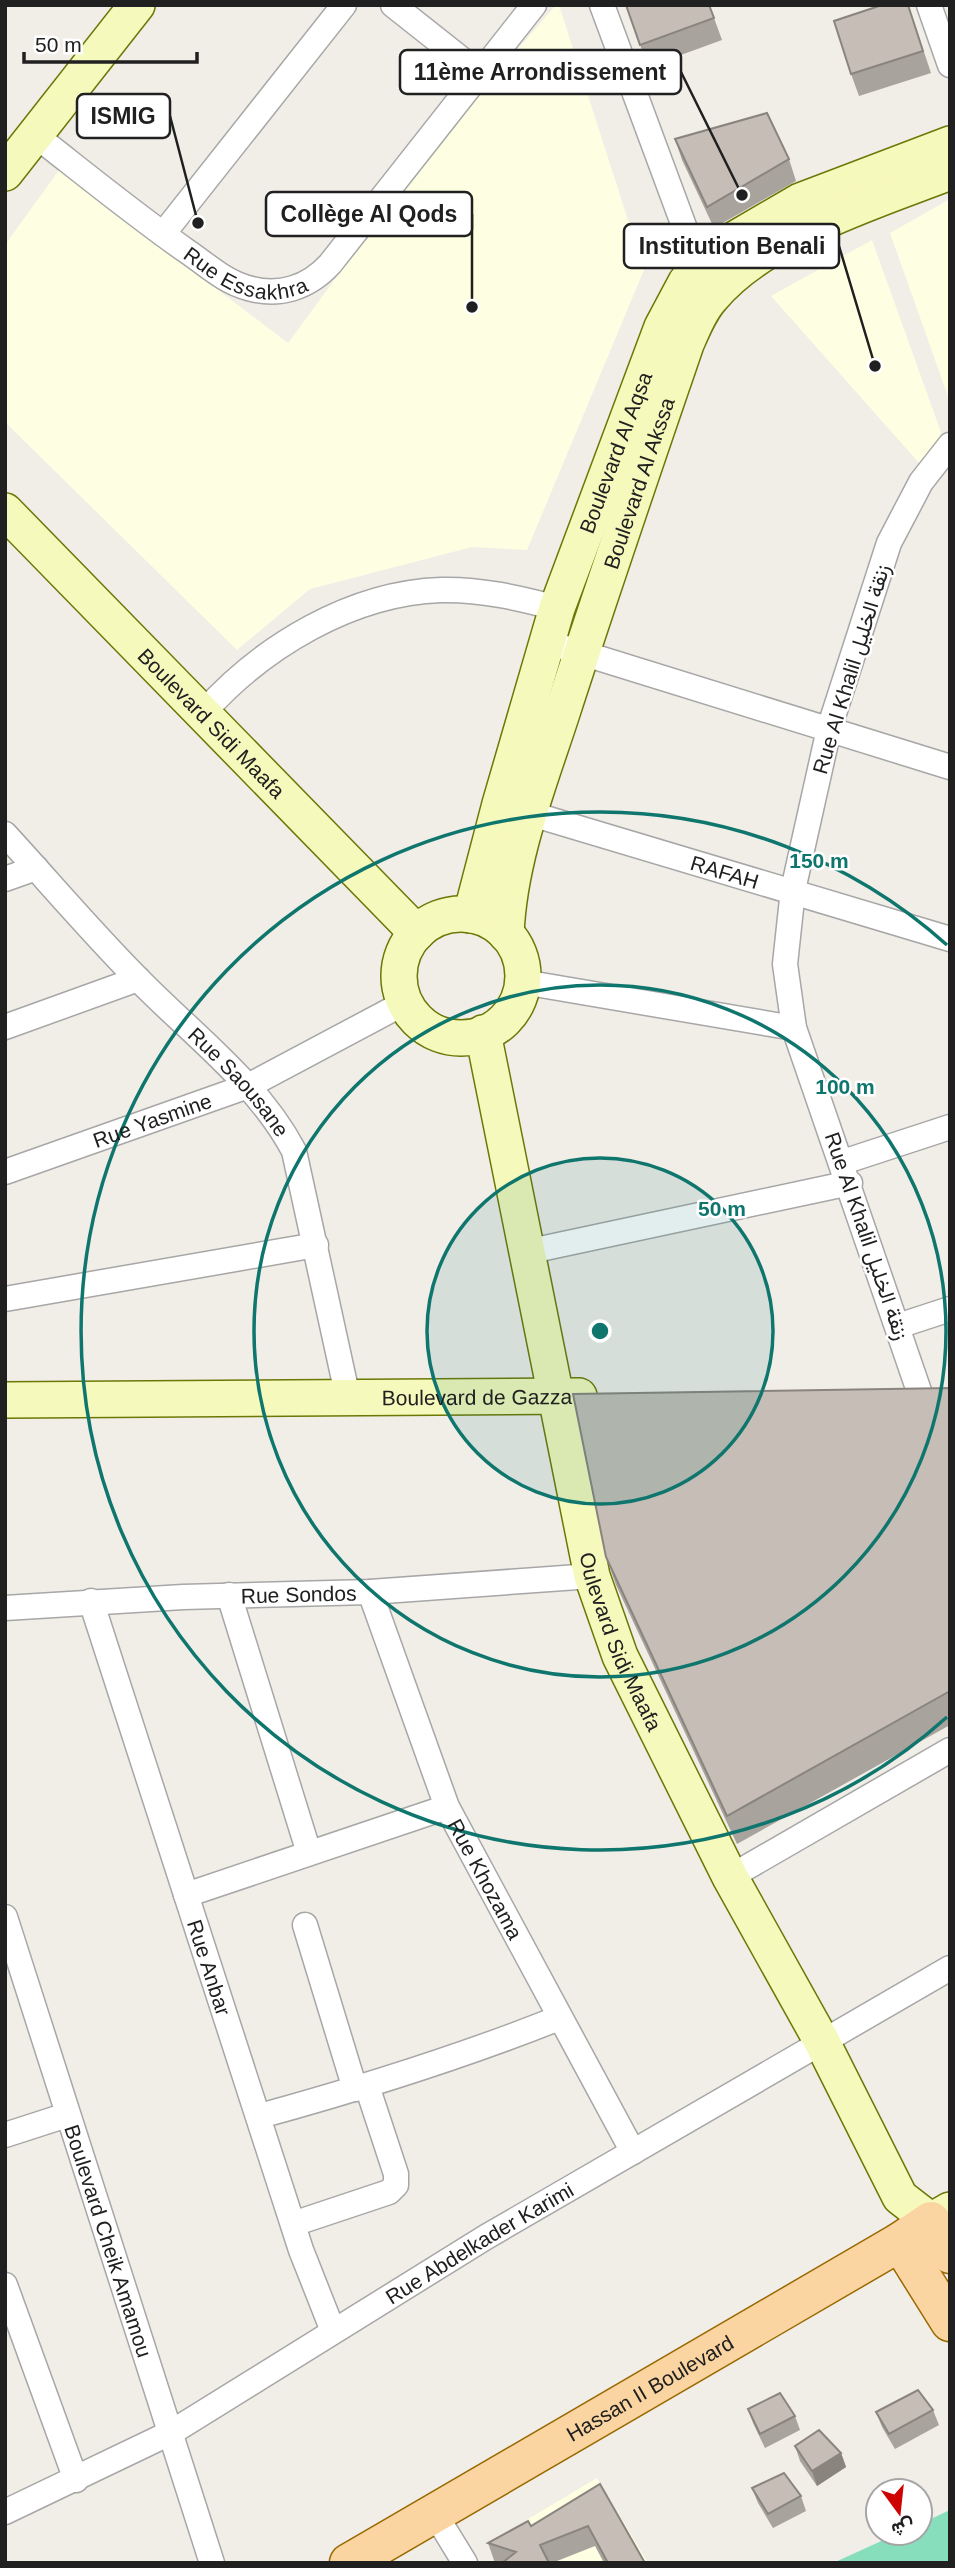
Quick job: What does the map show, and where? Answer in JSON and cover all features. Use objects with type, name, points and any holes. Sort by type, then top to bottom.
[{"type":"main road","points":[[927,2224],[950,2254]]},
{"type":"main road","points":[[927,2224],[950,2322]]},
{"type":"main road","name":"Hassan II Boulevard","points":[[349,2563],[927,2224]]},
{"type":"street","points":[[7,165],[35,135],[137,5]]},
{"type":"street","points":[[163,234],[344,5]]},
{"type":"street","points":[[393,5],[479,74]]},
{"type":"street","name":"Rue Essakhra","points":[[35,135],[163,234],[236,284],[271,291],[305,285],[330,264],[534,5]]},
{"type":"street","points":[[602,5],[704,282]]},
{"type":"street","points":[[929,5],[950,65]]},
{"type":"street","name":"Boulevard Al Aqsa","points":[[471,915],[515,809],[557,608],[662,327],[750,228],[800,201],[950,144]]},
{"type":"street","name":"Boulevard Al Akssa","points":[[506,934],[515,809],[581,654],[686,344],[704,282],[742,270],[785,242],[844,213],[950,172]]},
{"type":"street","name":"Rue Al Khalil زنقة الخليل","points":[[920,1391],[794,1028],[785,964],[793,890],[829,729],[889,543],[921,482],[950,445]]},
{"type":"street","name":"Boulevard Sidi Maafa","points":[[5,511],[417,933]]},
{"type":"street","points":[[204,712],[238,678],[293,638],[332,618],[397,596],[464,591],[508,596],[557,608]]},
{"type":"street","points":[[548,642],[950,767]]},
{"type":"street","name":"RAFAH","points":[[515,809],[950,939]]},
{"type":"street","name":"Rue Saousane","points":[[5,834],[138,979],[248,1086],[294,1151],[348,1398]]},
{"type":"street","points":[[5,879],[36,868]]},
{"type":"street","points":[[471,915],[490,922],[506,934],[521,961],[523,982],[510,1013],[483,1034],[466,1038],[438,1033],[415,1018],[405,1002],[400,971],[405,951],[417,933],[438,919],[471,915]]},
{"type":"street","points":[[5,1027],[138,979]]},
{"type":"street","points":[[523,982],[794,1028]]},
{"type":"street","name":"Rue Yasmine","points":[[5,1172],[248,1086],[405,1002]]},
{"type":"street","name":"Oulevard Sidi Maafa","points":[[483,1034],[526,1252],[558,1396],[592,1576],[620,1656],[730,1877],[822,2042],[900,2197],[927,2224]]},
{"type":"street","points":[[526,1252],[846,1172],[950,1127]]},
{"type":"street","points":[[5,1299],[316,1245]]},
{"type":"street","points":[[898,1326],[950,1309]]},
{"type":"street","name":"Boulevard de Gazza","points":[[5,1400],[613,1395]]},
{"type":"street","name":"Rue Sondos","points":[[5,1608],[91,1601],[370,1592],[592,1576]]},
{"type":"street","name":"Rue Khozama","points":[[370,1592],[447,1807],[633,2152]]},
{"type":"street","points":[[229,1595],[309,1853]]},
{"type":"street","name":"Rue Anbar","points":[[91,1601],[260,2116],[314,2290],[333,2331]]},
{"type":"street","points":[[730,1877],[950,1750]]},
{"type":"street","points":[[186,1895],[447,1807]]},
{"type":"street","name":"Boulevard Cheik Amamou","points":[[5,1916],[212,2563]]},
{"type":"street","points":[[293,2224],[389,2192],[396,2185],[396,2174],[361,2088],[304,1925]]},
{"type":"street","name":"Rue Abdelkader Karimi","points":[[5,2512],[172,2432],[486,2237],[950,1968]]},
{"type":"street","points":[[260,2116],[361,2088],[479,2049],[559,2018]]},
{"type":"street","points":[[5,2135],[68,2115]]},
{"type":"street","points":[[5,2285],[76,2480]]},
{"type":"street","points":[[435,2514],[465,2563]]},
{"type":"shaded area","points":[[556,5],[559,5],[644,270],[527,550],[472,547],[310,589],[237,650],[5,422],[5,245],[59,170],[288,343],[430,150]]},
{"type":"shaded area","points":[[950,199],[950,402],[890,233]]},
{"type":"shaded area","points":[[872,240],[942,435],[920,464],[771,296]]},
{"type":"shaded area","points":[[597,2478],[648,2563],[554,2563],[528,2519]]},
{"type":"green space","points":[[950,2510],[950,2563],[833,2563],[868,2547],[934,2547],[934,2517]]},
{"type":"building","points":[[626,5],[709,5],[714,18],[640,45]]},
{"type":"building","points":[[882,5],[908,5],[923,51],[851,74],[834,21]]},
{"type":"building","points":[[767,113],[789,159],[707,207],[675,139]]},
{"type":"building","points":[[950,1388],[950,1691],[727,1816],[606,1557],[573,1394]]},
{"type":"building","points":[[918,2390],[933,2410],[889,2434],[876,2412]]},
{"type":"building","points":[[780,2393],[795,2416],[760,2434],[748,2409]]},
{"type":"building","points":[[819,2430],[841,2453],[812,2471],[795,2446]]},
{"type":"building","points":[[784,2473],[801,2496],[768,2514],[752,2488]]},
{"type":"building","points":[[600,2484],[645,2563],[608,2563],[588,2526],[540,2545],[549,2563],[502,2563],[516,2552],[488,2543],[528,2521],[531,2526]]},
{"type":"place","name":"11ème Arrondissement","points":[[742,195]]},
{"type":"place","name":"ISMIG","points":[[198,223]]},
{"type":"place","name":"Collège Al Qods","points":[[472,307]]},
{"type":"place","name":"Institution Benali","points":[[875,366]]}]
